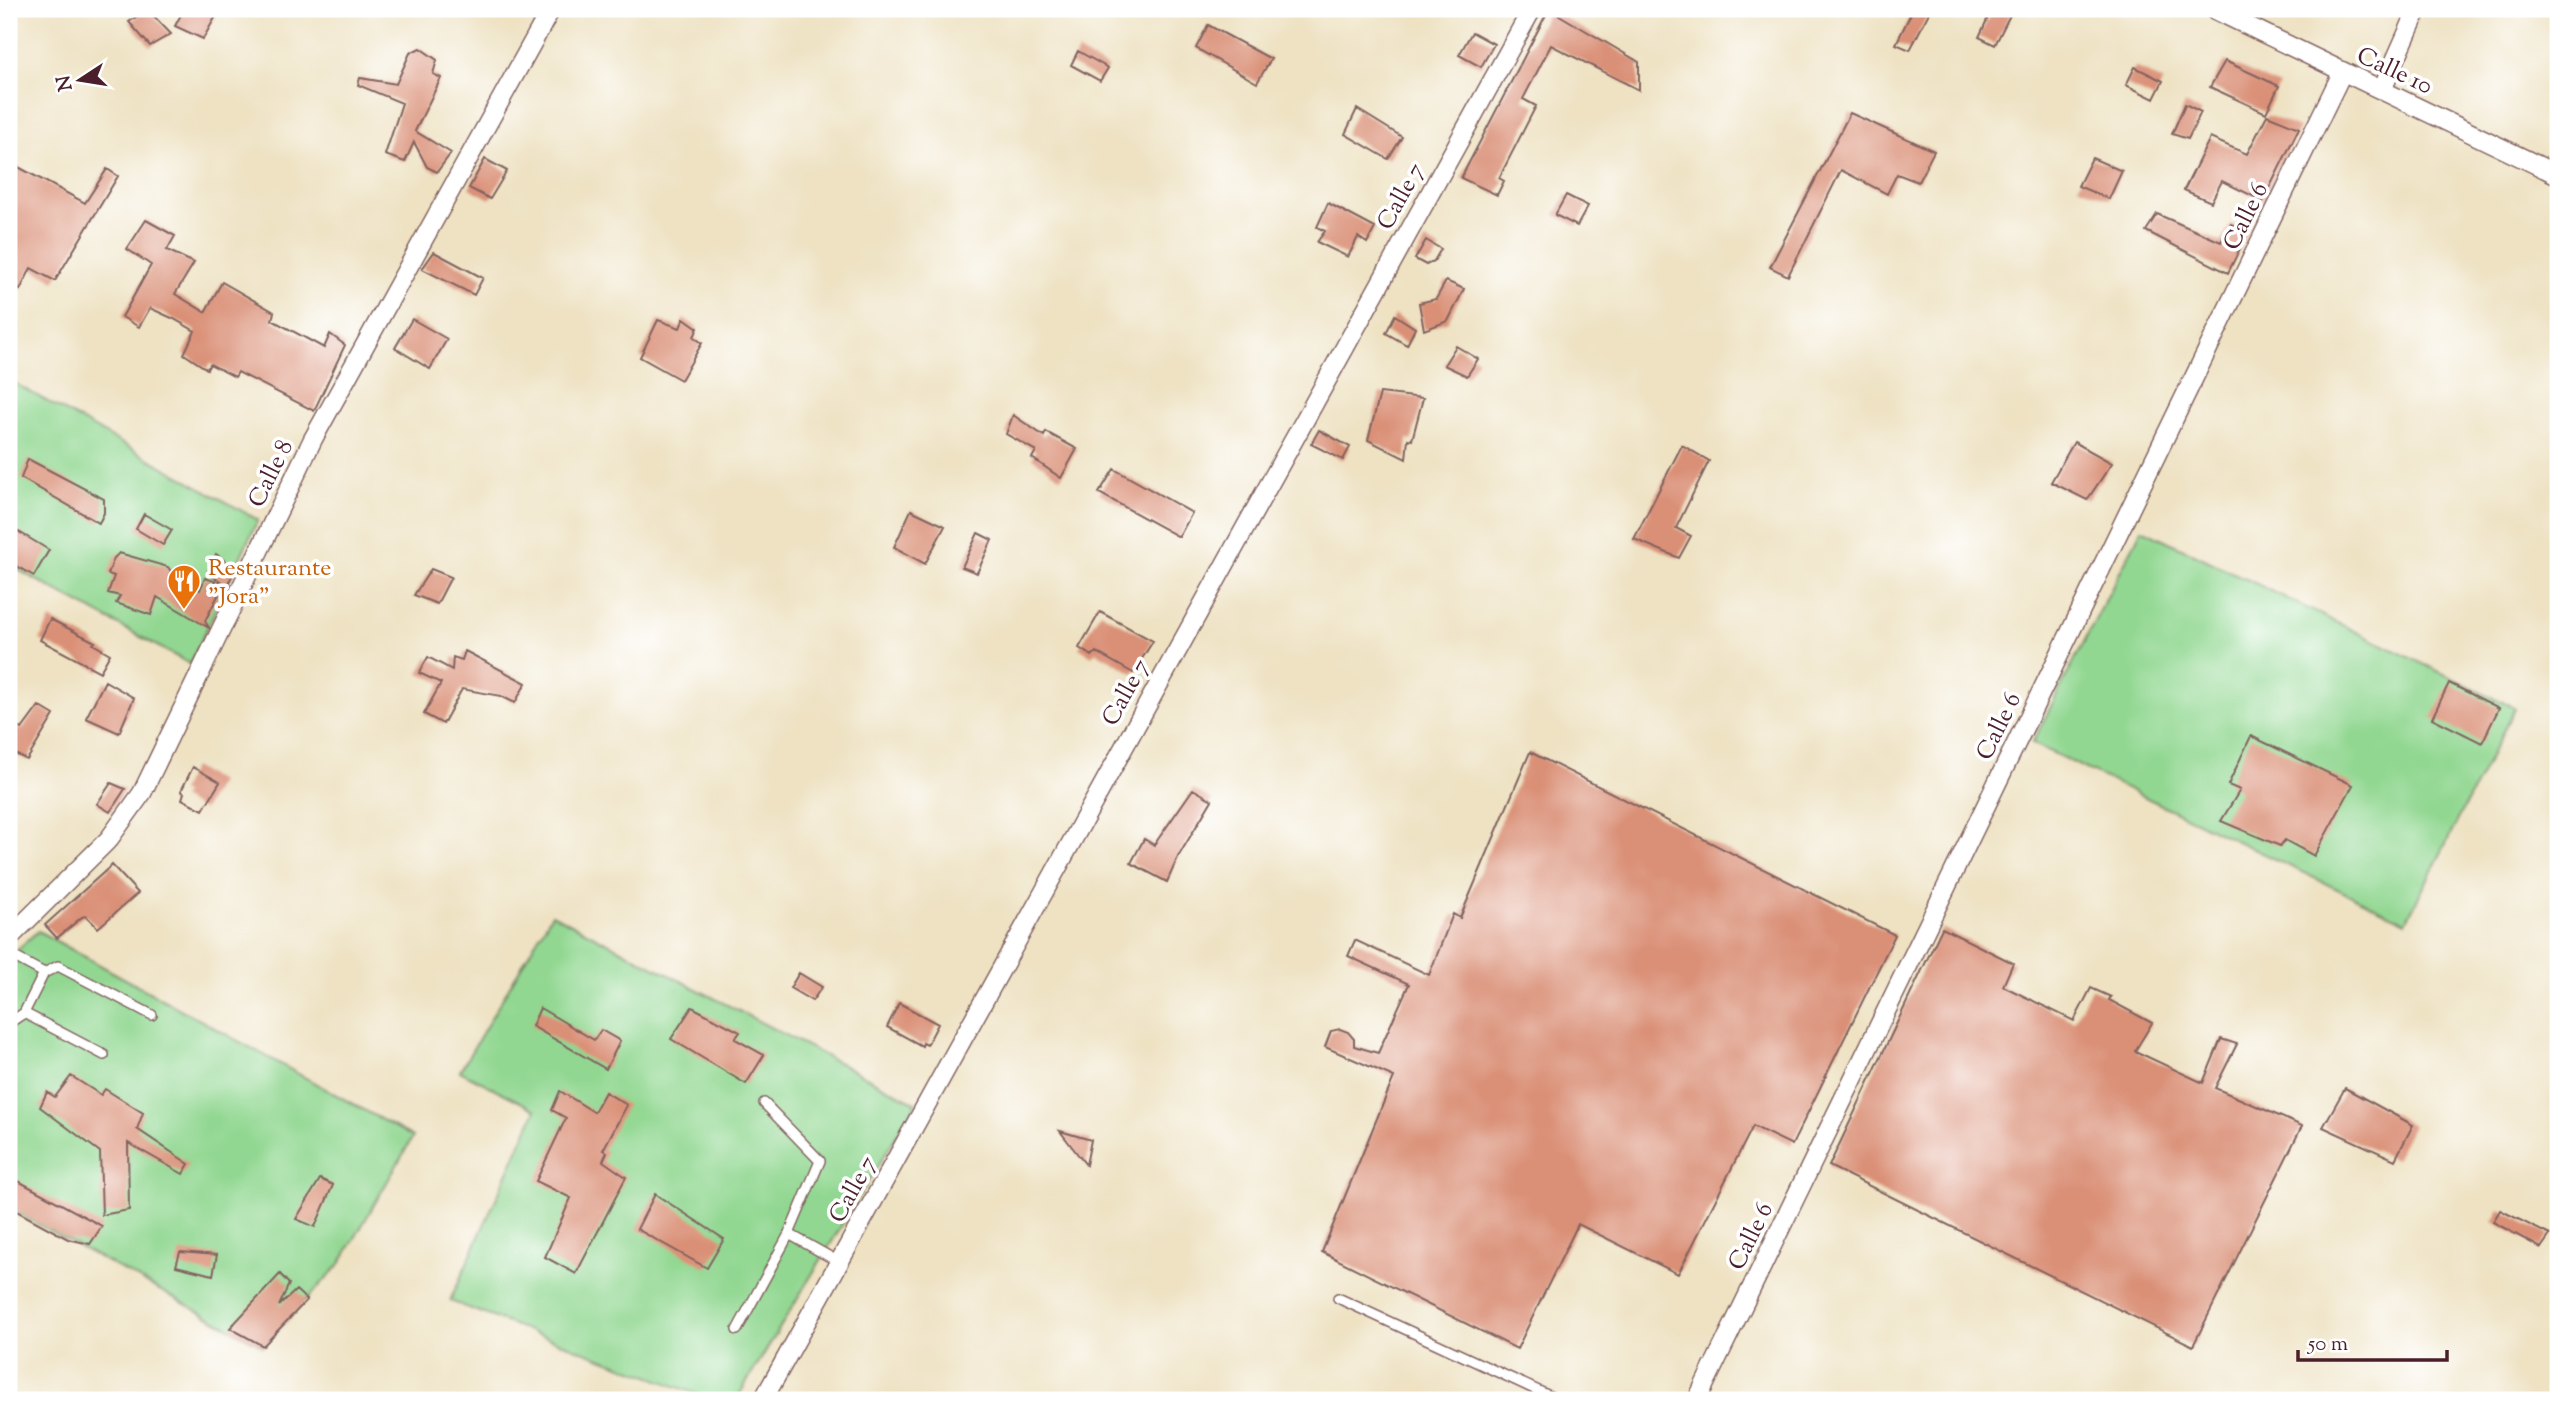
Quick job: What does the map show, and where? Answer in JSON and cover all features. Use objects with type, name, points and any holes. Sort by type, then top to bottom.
[{"type":"street","name":"Calle 8","points":[[9,938],[109,839],[142,793],[313,439],[551,9]]},
{"type":"street","name":"Calle 7","points":[[763,1400],[1532,9]]},
{"type":"street","name":"Calle 10","points":[[2213,9],[2558,175]]},
{"type":"street","points":[[2382,90],[2418,9]]},
{"type":"street","name":"Calle 6","points":[[1698,1400],[2342,73]]},
{"type":"lane","points":[[9,954],[44,973]]},
{"type":"lane","points":[[9,1023],[24,1013],[44,973],[58,966],[152,1015]]},
{"type":"lane","points":[[24,1013],[104,1055]]},
{"type":"lane","points":[[737,1330],[789,1234],[820,1161],[764,1103]]},
{"type":"lane","points":[[789,1234],[839,1262]]},
{"type":"lane","points":[[1338,1298],[1558,1400]]},
{"type":"green space","points":[[9,380],[258,520],[190,664],[9,565]]},
{"type":"green space","points":[[2142,529],[2515,708],[2406,922],[2032,743]]},
{"type":"green space","points":[[552,914],[916,1103],[736,1400],[712,1400],[450,1301],[536,1110],[460,1071]]},
{"type":"green space","points":[[38,931],[413,1137],[340,1264],[263,1346],[9,1209],[9,957]]},
{"type":"building","points":[[147,9],[171,34],[150,46],[129,22]]},
{"type":"building","points":[[184,9],[201,9],[216,16],[203,39],[175,26]]},
{"type":"building","points":[[1549,9],[1639,62],[1639,90],[1551,45],[1523,99],[1536,106],[1499,178],[1504,181],[1497,195],[1461,178]]},
{"type":"building","points":[[1913,9],[1931,9],[1910,50],[1896,44]]},
{"type":"building","points":[[1992,9],[2013,9],[1995,45],[1979,37]]},
{"type":"building","points":[[1208,25],[1271,59],[1257,83],[1196,48]]},
{"type":"building","points":[[1472,32],[1494,44],[1481,67],[1459,55]]},
{"type":"building","points":[[420,48],[437,60],[433,74],[441,78],[415,131],[451,153],[437,172],[427,167],[414,142],[405,162],[385,155],[402,103],[358,85],[360,78],[396,84],[410,53]]},
{"type":"building","points":[[1078,51],[1108,68],[1100,81],[1071,65]]},
{"type":"building","points":[[2225,61],[2279,86],[2266,113],[2210,87]]},
{"type":"building","points":[[2135,67],[2163,81],[2154,99],[2126,85]]},
{"type":"building","points":[[2185,104],[2201,112],[2188,139],[2172,134]]},
{"type":"building","points":[[1357,109],[1402,137],[1388,159],[1345,134]]},
{"type":"building","points":[[1850,113],[1934,151],[1918,182],[1897,174],[1887,194],[1841,170],[1788,276],[1770,267]]},
{"type":"building","points":[[2267,115],[2299,128],[2263,201],[2222,181],[2211,202],[2184,190],[2210,138],[2247,154]]},
{"type":"building","points":[[2092,158],[2122,171],[2109,199],[2078,186]]},
{"type":"building","points":[[485,159],[507,171],[490,199],[469,188]]},
{"type":"building","points":[[9,162],[85,203],[107,169],[118,176],[55,281],[31,268],[20,290],[9,283]]},
{"type":"building","points":[[1566,195],[1588,206],[1577,226],[1555,215]]},
{"type":"building","points":[[1328,203],[1375,228],[1367,243],[1358,237],[1348,257],[1317,242],[1325,231],[1317,227]]},
{"type":"building","points":[[2157,214],[2221,242],[2231,224],[2248,232],[2228,273],[2146,231]]},
{"type":"building","points":[[146,220],[175,236],[167,250],[194,263],[175,294],[205,312],[222,282],[274,312],[272,320],[324,348],[330,334],[345,345],[314,411],[238,372],[235,377],[210,364],[207,369],[184,354],[195,331],[174,319],[150,308],[139,327],[122,317],[151,265],[127,249]]},
{"type":"building","points":[[1426,240],[1441,249],[1434,261],[1426,265],[1415,259]]},
{"type":"building","points":[[434,252],[483,278],[474,295],[422,269]]},
{"type":"building","points":[[1446,281],[1464,289],[1448,321],[1424,330],[1419,303],[1436,299]]},
{"type":"building","points":[[1395,315],[1415,328],[1407,345],[1386,333]]},
{"type":"building","points":[[684,318],[698,328],[694,337],[702,343],[681,380],[640,357],[658,320],[680,328]]},
{"type":"building","points":[[412,319],[447,339],[430,369],[395,348]]},
{"type":"building","points":[[1456,346],[1478,359],[1467,376],[1444,365]]},
{"type":"building","points":[[1380,393],[1423,398],[1412,440],[1408,439],[1406,459],[1368,440]]},
{"type":"building","points":[[1013,415],[1044,436],[1046,432],[1077,449],[1061,478],[1032,458],[1036,451],[1006,434]]},
{"type":"building","points":[[1319,430],[1350,447],[1343,460],[1311,444]]},
{"type":"building","points":[[2074,442],[2112,463],[2087,500],[2051,482]]},
{"type":"building","points":[[1682,445],[1709,461],[1676,528],[1691,536],[1679,558],[1634,539]]},
{"type":"building","points":[[28,459],[104,499],[104,513],[99,523],[21,478]]},
{"type":"building","points":[[1114,469],[1192,513],[1179,537],[1099,493]]},
{"type":"building","points":[[911,510],[945,526],[925,564],[894,547]]},
{"type":"building","points":[[144,514],[172,530],[163,545],[136,529]]},
{"type":"building","points":[[9,526],[49,550],[34,576],[9,562]]},
{"type":"building","points":[[978,533],[992,540],[977,573],[962,567]]},
{"type":"building","points":[[119,553],[168,567],[189,598],[195,587],[200,590],[205,578],[224,584],[205,621],[209,628],[157,597],[151,615],[116,603],[120,596],[108,593],[114,576],[108,574],[114,558]]},
{"type":"building","points":[[216,554],[236,569],[227,585],[207,573]]},
{"type":"building","points":[[431,569],[451,577],[437,604],[414,595]]},
{"type":"building","points":[[1100,612],[1153,641],[1133,673],[1096,652],[1092,656],[1079,648]]},
{"type":"building","points":[[50,619],[95,642],[93,644],[110,654],[100,672],[40,640]]},
{"type":"building","points":[[465,651],[526,683],[515,703],[501,696],[462,689],[443,724],[424,714],[441,683],[419,673],[428,657],[452,670],[453,657],[462,660]]},
{"type":"building","points":[[105,681],[134,698],[119,733],[86,718]]},
{"type":"building","points":[[2449,683],[2499,708],[2482,743],[2432,718]]},
{"type":"building","points":[[39,706],[54,715],[27,760],[9,751],[9,723],[22,729]]},
{"type":"building","points":[[2251,736],[2353,785],[2314,856],[2285,840],[2280,846],[2221,821],[2240,790],[2228,785]]},
{"type":"building","points":[[1530,752],[1895,935],[1792,1145],[1753,1126],[1678,1274],[1578,1224],[1517,1349],[1322,1252],[1394,1077],[1325,1047],[1331,1031],[1340,1029],[1348,1032],[1354,1039],[1354,1046],[1378,1053],[1409,984],[1348,956],[1355,940],[1429,975],[1453,914],[1460,918]]},
{"type":"building","points":[[193,767],[220,782],[203,810],[182,799],[184,793],[181,791]]},
{"type":"building","points":[[111,783],[125,789],[110,812],[97,804]]},
{"type":"building","points":[[1193,789],[1212,800],[1178,857],[1167,882],[1131,863],[1144,839],[1154,845]]},
{"type":"building","points":[[112,865],[138,893],[98,928],[86,916],[57,938],[45,925]]},
{"type":"building","points":[[1942,928],[2013,963],[2003,986],[2074,1021],[2091,988],[2111,997],[2109,1000],[2152,1023],[2135,1051],[2203,1083],[2221,1039],[2237,1044],[2215,1088],[2302,1126],[2193,1346],[1829,1166]]},
{"type":"building","points":[[799,973],[822,987],[812,1001],[790,988]]},
{"type":"building","points":[[899,1003],[938,1024],[927,1045],[923,1043],[922,1046],[887,1027]]},
{"type":"building","points":[[692,1007],[740,1032],[735,1039],[764,1055],[746,1084],[671,1039]]},
{"type":"building","points":[[540,1008],[594,1040],[601,1030],[620,1041],[606,1069],[532,1026]]},
{"type":"building","points":[[71,1076],[101,1095],[105,1089],[143,1113],[137,1129],[189,1164],[183,1174],[128,1143],[129,1210],[102,1215],[100,1152],[40,1107],[47,1092],[55,1097]]},
{"type":"building","points":[[2345,1088],[2413,1125],[2395,1160],[2323,1127]]},
{"type":"building","points":[[560,1091],[594,1112],[605,1092],[627,1105],[603,1150],[607,1152],[603,1161],[626,1177],[576,1274],[545,1257],[571,1198],[536,1181],[566,1118],[552,1110]]},
{"type":"building","points":[[1060,1131],[1091,1140],[1086,1165]]},
{"type":"building","points":[[9,1176],[102,1226],[90,1244],[68,1239],[9,1207]]},
{"type":"building","points":[[320,1179],[333,1185],[315,1227],[296,1219]]},
{"type":"building","points":[[655,1194],[724,1239],[707,1268],[637,1229]]},
{"type":"building","points":[[2500,1210],[2550,1235],[2541,1248],[2493,1222]]},
{"type":"building","points":[[180,1252],[217,1255],[213,1275],[176,1266]]},
{"type":"building","points":[[280,1274],[289,1284],[279,1306],[296,1290],[307,1300],[263,1346],[230,1328]]},
{"type":"place","name":"Restaurante \"Jora\"","points":[[184,611]]}]
